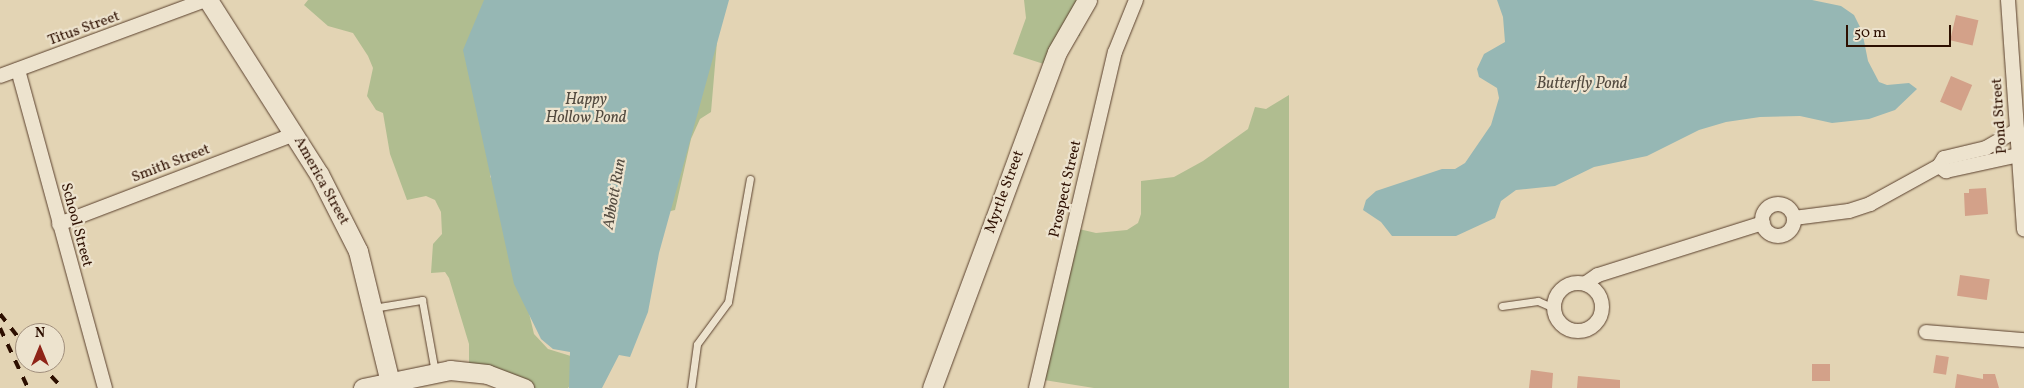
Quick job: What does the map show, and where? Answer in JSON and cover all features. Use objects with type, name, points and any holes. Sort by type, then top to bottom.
[{"type":"street","name":"Titus Street","points":[[0,76],[207,0]]},
{"type":"street","name":"America Street","points":[[207,0],[295,134],[358,251],[390,382]]},
{"type":"street","name":"Myrtle Street","points":[[932,388],[1057,52],[1087,0]]},
{"type":"street","name":"Prospect Street","points":[[1036,388],[1115,52],[1136,0]]},
{"type":"street","name":"Pond Street","points":[[2008,0],[2024,229]]},
{"type":"street","name":"School Street","points":[[18,70],[105,388]]},
{"type":"street","points":[[1794,218],[1850,211],[1870,204],[1939,166],[1944,158],[1986,148],[2017,130]]},
{"type":"street","name":"Smith Street","points":[[59,224],[295,134]]},
{"type":"street","points":[[1939,166],[1946,171],[2019,155]]},
{"type":"street","points":[[1776,204],[1786,206],[1794,218],[1788,232],[1778,236],[1768,232],[1763,223],[1767,209],[1776,204]]},
{"type":"street","points":[[1586,283],[1599,294],[1602,301],[1601,317],[1591,328],[1568,330],[1557,319],[1554,308],[1562,289],[1569,284],[1586,283],[1598,275],[1763,223]]},
{"type":"street","points":[[1926,332],[2024,340]]},
{"type":"street","points":[[363,388],[450,370],[487,374],[524,388]]},
{"type":"lane","points":[[692,388],[697,344],[728,302],[750,179]]},
{"type":"lane","points":[[373,308],[422,300],[435,372]]},
{"type":"lane","points":[[1502,306],[1538,301],[1554,308]]},
{"type":"green space","points":[[308,0],[488,0],[493,156],[490,177],[498,183],[534,334],[548,349],[574,357],[572,383],[568,388],[507,388],[469,378],[469,344],[449,278],[445,272],[431,273],[433,244],[442,234],[441,212],[435,200],[426,196],[407,200],[390,154],[383,113],[376,110],[367,96],[373,68],[368,56],[353,33],[328,26],[304,5]]},
{"type":"green space","points":[[1024,0],[1094,0],[1080,21],[1080,36],[1070,35],[1053,67],[1013,54],[1026,18]]},
{"type":"green space","points":[[718,30],[711,112],[700,119],[691,139],[675,210],[667,212]]},
{"type":"green space","points":[[1289,95],[1289,388],[1094,388],[1044,380],[1079,229],[1096,233],[1127,230],[1138,223],[1141,214],[1141,181],[1174,177],[1203,161],[1248,129],[1255,107],[1266,109]]},
{"type":"water","name":"Happy Hollow Pond","points":[[484,0],[729,0],[659,253],[648,312],[630,357],[619,355],[602,388],[569,388],[570,352],[553,349],[541,339],[514,284],[463,50]]},
{"type":"water","name":"Butterfly Pond","points":[[1497,0],[1812,0],[1841,6],[1854,15],[1862,31],[1868,61],[1879,82],[1887,85],[1909,83],[1917,89],[1895,110],[1869,119],[1832,123],[1800,116],[1760,117],[1726,122],[1699,130],[1647,156],[1594,167],[1555,186],[1516,190],[1501,201],[1495,218],[1456,236],[1392,236],[1381,222],[1363,210],[1366,200],[1376,191],[1442,169],[1455,169],[1465,163],[1491,125],[1499,98],[1497,88],[1479,77],[1477,69],[1484,54],[1505,42],[1503,17]]},
{"type":"building","points":[[1956,15],[1978,20],[1973,46],[1950,40]]},
{"type":"building","points":[[1951,76],[1972,85],[1961,111],[1940,102]]},
{"type":"building","points":[[1986,188],[1988,214],[1965,216],[1964,193],[1969,193],[1969,189]]},
{"type":"building","points":[[1960,275],[1990,279],[1987,300],[1957,296]]},
{"type":"building","points":[[1936,355],[1949,357],[1946,375],[1933,373]]},
{"type":"building","points":[[1812,364],[1830,364],[1830,381],[1812,381]]},
{"type":"building","points":[[1531,370],[1553,373],[1552,388],[1529,388]]},
{"type":"building","points":[[1957,374],[1983,379],[1983,374],[1995,374],[1999,388],[1955,388]]},
{"type":"building","points":[[1578,376],[1620,380],[1620,388],[1577,388]]},
{"type":"railway","points":[[0,314],[15,333]]},
{"type":"railway","points":[[0,328],[28,388]]},
{"type":"railway","points":[[48,373],[62,388]]},
{"type":"water label","name":"Abbott Run","points":[[615,194]]}]
